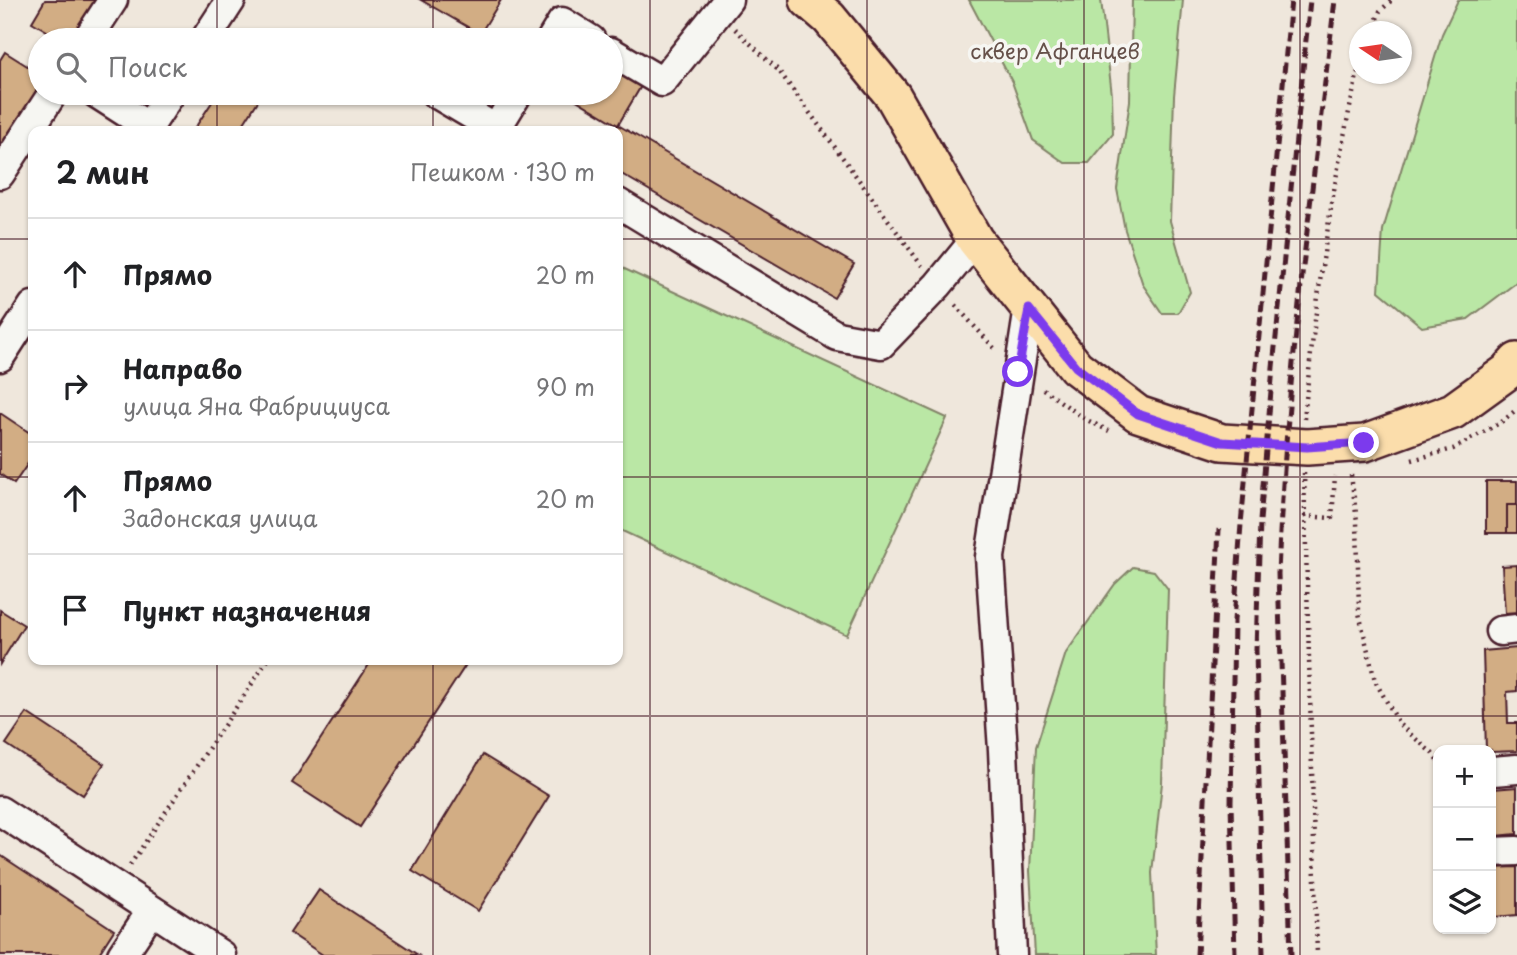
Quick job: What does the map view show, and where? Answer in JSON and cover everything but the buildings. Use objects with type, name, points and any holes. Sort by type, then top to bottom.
[{"type":"main road","points":[[808,0],[829,18],[892,96],[975,240],[1029,309],[1076,367],[1138,414],[1222,442],[1305,448],[1364,443],[1452,411],[1507,372],[1517,361]]},
{"type":"street","points":[[95,28],[113,0]]},
{"type":"street","points":[[213,28],[231,0]]},
{"type":"street","points":[[623,59],[662,82],[728,0]]},
{"type":"street","points":[[31,126],[45,105]]},
{"type":"street","points":[[113,105],[144,126]]},
{"type":"street","points":[[150,126],[163,105]]},
{"type":"street","points":[[455,105],[490,126]]},
{"type":"street","points":[[499,126],[511,105]]},
{"type":"street","points":[[0,174],[28,131]]},
{"type":"street","points":[[623,206],[837,336],[881,344],[975,240]]},
{"type":"street","points":[[1012,955],[1003,750],[990,557],[1029,309]]},
{"type":"street","points":[[0,357],[28,314]]},
{"type":"street","points":[[0,811],[221,955]]},
{"type":"street","points":[[1496,852],[1517,851]]},
{"type":"street","points":[[122,955],[152,910]]},
{"type":"path","points":[[1376,21],[1380,11],[1392,0]]},
{"type":"path","points":[[1317,955],[1304,516],[1305,448],[1315,314],[1338,169],[1356,84]]},
{"type":"path","points":[[1351,475],[1357,521],[1359,613],[1375,681],[1399,725],[1433,754]]},
{"type":"path","points":[[1304,516],[1332,518],[1335,476]]},
{"type":"path","points":[[116,887],[265,665]]},
{"type":"green space","name":"сквер Афганцев","points":[[969,0],[1101,0],[1112,95],[1113,134],[1089,163],[1065,163],[1033,140],[1012,82]]},
{"type":"green space","name":"сквер Афганцев","points":[[1132,0],[1183,0],[1174,96],[1170,221],[1190,292],[1178,313],[1162,313],[1143,285],[1125,230],[1117,189],[1130,101]]},
{"type":"green space","points":[[1458,0],[1517,0],[1517,282],[1468,319],[1422,327],[1379,291],[1383,230],[1442,34]]},
{"type":"green space","points":[[623,268],[947,418],[847,635],[623,531]]},
{"type":"green space","points":[[1133,567],[1154,571],[1168,589],[1162,783],[1152,873],[1156,955],[1035,955],[1030,871],[1036,747],[1066,653],[1115,584]]},
{"type":"railway","points":[[1235,955],[1231,803],[1234,621],[1291,0]]},
{"type":"railway","points":[[1263,955],[1256,650],[1260,521],[1310,0]]},
{"type":"railway","points":[[1291,955],[1278,574],[1293,358],[1335,0]]},
{"type":"railway","points":[[1197,955],[1219,529]]},
{"type":"route","points":[[1018,372],[1029,309],[1076,367],[1138,414],[1222,442],[1307,447],[1364,443]]}]
